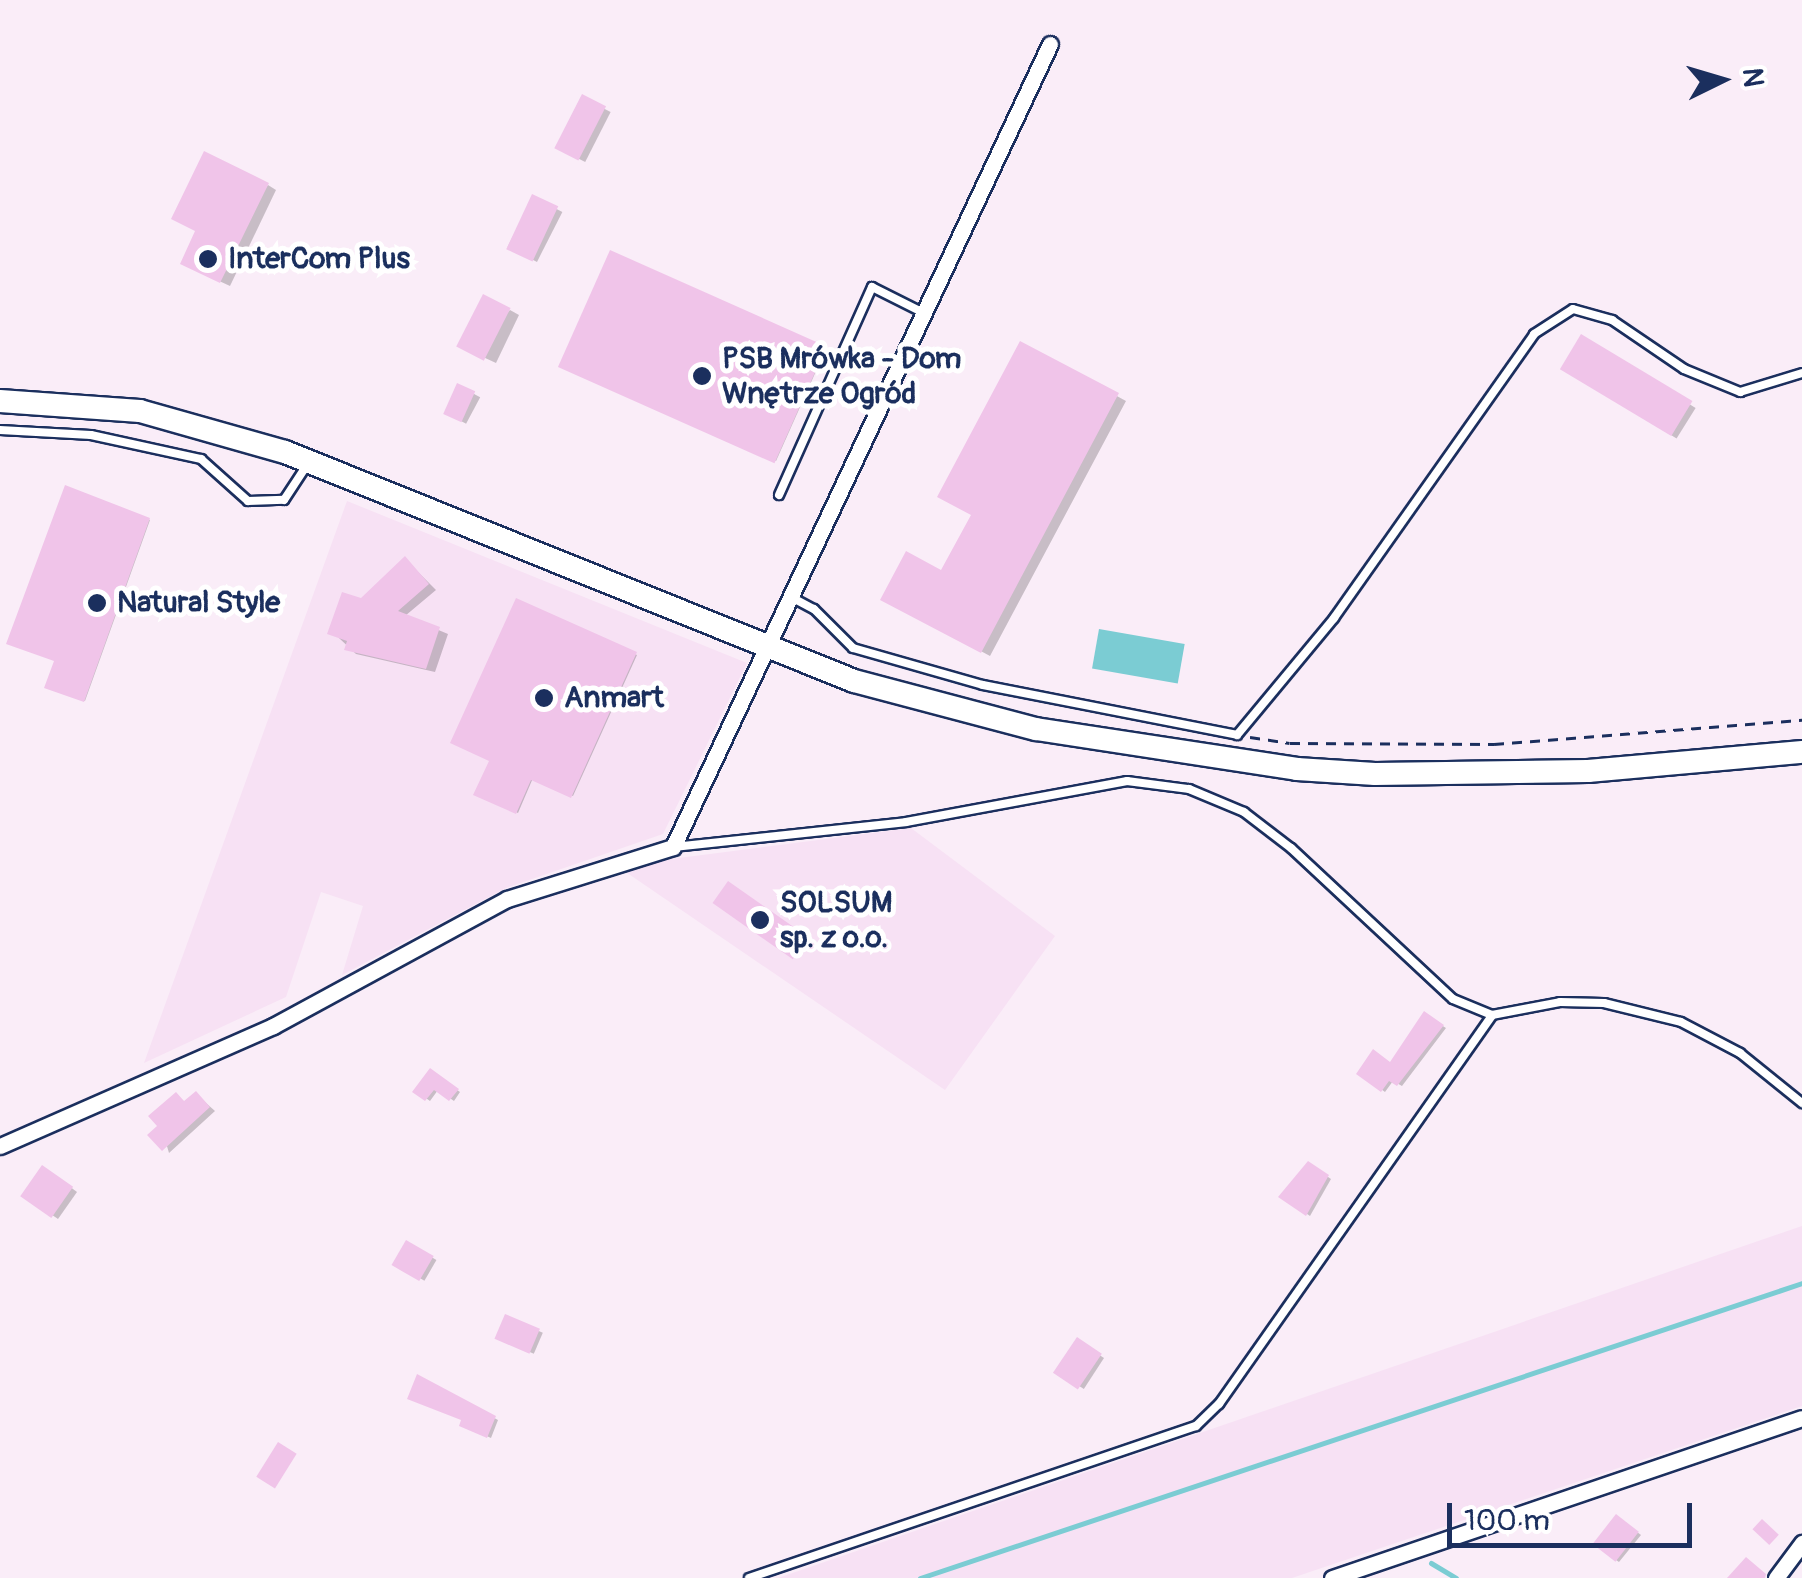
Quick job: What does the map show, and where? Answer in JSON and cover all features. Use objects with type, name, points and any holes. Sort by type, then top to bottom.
[{"type":"main road","points":[[0,401],[140,411],[310,461],[854,681],[1036,730],[1297,769],[1462,775],[1802,752]]},
{"type":"street","points":[[0,1146],[273,1026],[507,899],[673,847],[1050,44]]},
{"type":"street","points":[[1332,1578],[1802,1418]]},
{"type":"street","points":[[1776,1578],[1802,1543]]},
{"type":"lane","points":[[779,495],[872,287],[924,313]]},
{"type":"lane","points":[[791,597],[814,609],[853,648],[983,685],[1237,735],[1334,618],[1534,334],[1573,309],[1612,320],[1684,369],[1740,392],[1802,373]]},
{"type":"lane","points":[[0,430],[91,436],[201,460],[248,501],[284,500],[310,461]]},
{"type":"lane","points":[[673,847],[906,822],[1126,781],[1189,788],[1244,812],[1349,899],[1418,972],[1453,999],[1492,1016],[1560,1002],[1652,1014],[1740,1053],[1802,1103]]},
{"type":"lane","points":[[750,1578],[1196,1426],[1218,1404],[1492,1016]]},
{"type":"path","points":[[1237,735],[1290,744],[1494,744],[1802,720]]},
{"type":"shaded area","points":[[347,501],[747,663],[663,834],[506,888],[342,975],[363,906],[321,892],[286,997],[144,1063]]},
{"type":"shaded area","points":[[911,828],[1055,936],[945,1090],[617,866]]},
{"type":"shaded area","points":[[1802,1226],[1802,1406],[1292,1578],[778,1578]]},
{"type":"water","points":[[1099,629],[1185,644],[1178,683],[1092,668]]},
{"type":"building","points":[[582,94],[606,106],[578,161],[554,148]]},
{"type":"building","points":[[204,151],[269,183],[220,283],[180,264],[195,231],[171,219]]},
{"type":"building","points":[[532,194],[558,206],[533,262],[506,249]]},
{"type":"building","points":[[610,250],[827,346],[774,463],[558,367]]},
{"type":"building","points":[[483,294],[511,308],[484,361],[456,347]]},
{"type":"building","points":[[1581,334],[1692,401],[1671,436],[1560,369]]},
{"type":"building","points":[[1020,341],[1119,393],[981,653],[880,600],[906,551],[941,570],[971,515],[937,497]]},
{"type":"building","points":[[457,383],[475,391],[461,422],[443,414]]},
{"type":"building","points":[[65,485],[150,518],[84,702],[44,688],[54,661],[6,644]]},
{"type":"building","points":[[405,556],[429,584],[398,611],[440,627],[426,669],[344,650],[347,641],[327,634],[342,592],[361,598]]},
{"type":"building","name":"Anmart","points":[[516,598],[637,652],[571,798],[531,780],[516,814],[473,795],[489,761],[450,743]]},
{"type":"building","name":"SOLSUM sp. z o.o.","points":[[728,881],[808,937],[793,959],[713,903]]},
{"type":"building","points":[[1424,1011],[1444,1025],[1397,1086],[1389,1081],[1381,1092],[1356,1074],[1373,1049],[1390,1062]]},
{"type":"building","points":[[430,1068],[459,1089],[449,1101],[434,1090],[425,1101],[412,1092]]},
{"type":"building","points":[[196,1091],[210,1107],[162,1151],[147,1135],[157,1126],[148,1116],[176,1092],[184,1101]]},
{"type":"building","points":[[1308,1161],[1329,1175],[1306,1216],[1278,1197]]},
{"type":"building","points":[[42,1165],[73,1187],[51,1218],[20,1196]]},
{"type":"building","points":[[406,1240],[434,1256],[419,1281],[392,1265]]},
{"type":"building","points":[[505,1314],[540,1329],[529,1354],[494,1339]]},
{"type":"building","points":[[1077,1337],[1102,1354],[1078,1389],[1053,1373]]},
{"type":"building","points":[[417,1374],[496,1416],[487,1438],[459,1426],[461,1420],[407,1399]]},
{"type":"building","points":[[278,1442],[297,1454],[275,1488],[256,1477]]},
{"type":"building","points":[[1616,1514],[1639,1532],[1615,1562],[1593,1544]]},
{"type":"building","points":[[1762,1519],[1779,1535],[1769,1545],[1752,1529]]},
{"type":"building","points":[[1746,1557],[1766,1574],[1765,1578],[1727,1578]]},
{"type":"waterway","points":[[920,1578],[1802,1283]]},
{"type":"waterway","points":[[1431,1563],[1456,1578]]},
{"type":"place","name":"InterCom Plus","points":[[208,259]]},
{"type":"place","name":"PSB Mrówka - Dom Wnętrze Ogród","points":[[702,376]]},
{"type":"place","name":"Natural Style","points":[[97,603]]},
{"type":"place","name":"Anmart","points":[[544,698]]},
{"type":"place","name":"SOLSUM sp. z o.o.","points":[[760,920]]}]
